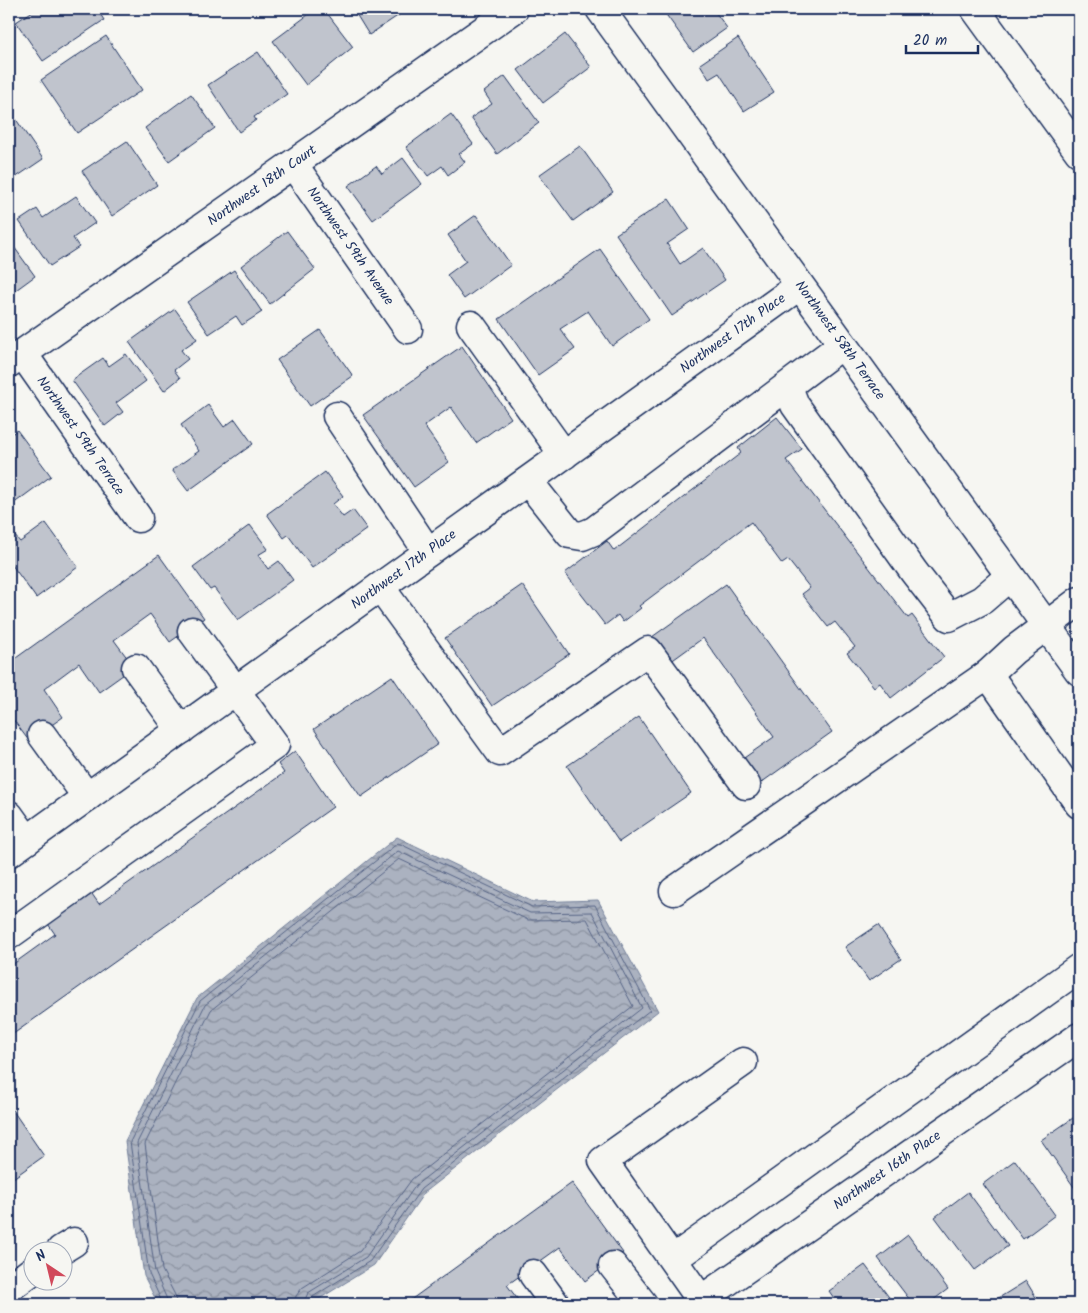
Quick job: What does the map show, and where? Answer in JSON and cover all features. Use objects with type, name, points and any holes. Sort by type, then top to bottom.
[{"type":"street","name":"Northwest 18th Court","points":[[16,358],[514,9]]},
{"type":"street","name":"Northwest 58th Terrace","points":[[600,9],[1079,671]]},
{"type":"street","points":[[975,9],[1079,152]]},
{"type":"street","name":"Northwest 59th Avenue","points":[[293,164],[408,329]]},
{"type":"street","name":"Northwest 17th Place","points":[[18,847],[799,286]]},
{"type":"street","points":[[471,325],[564,455]]},
{"type":"street","points":[[528,481],[570,534],[582,536],[594,531],[842,345]]},
{"type":"street","name":"Northwest 59th Terrace","points":[[16,358],[138,518]]},
{"type":"street","points":[[788,387],[795,405],[806,421],[914,572],[949,616],[982,600],[1010,576]]},
{"type":"street","points":[[337,416],[428,552]]},
{"type":"street","points":[[380,587],[500,752],[648,651],[746,785]]},
{"type":"street","points":[[674,891],[988,674],[1046,625],[1079,601]]},
{"type":"street","points":[[9,935],[275,745],[192,631]]},
{"type":"street","points":[[136,668],[181,730]]},
{"type":"street","points":[[988,674],[1079,804]]},
{"type":"street","points":[[42,735],[87,798]]},
{"type":"street","points":[[9,814],[18,847]]},
{"type":"street","points":[[672,1259],[1079,968]]},
{"type":"street","name":"Northwest 16th Place","points":[[698,1302],[1079,1037]]},
{"type":"street","points":[[698,1302],[672,1259],[604,1161],[743,1062]]},
{"type":"street","points":[[613,1266],[643,1304]]},
{"type":"street","points":[[533,1274],[555,1304]]},
{"type":"street","points":[[9,1288],[22,1278]]},
{"type":"water","points":[[397,837],[533,902],[598,900],[658,1011],[424,1193],[374,1265],[311,1304],[158,1304],[144,1276],[125,1141],[197,998]]},
{"type":"building","points":[[36,9],[97,9],[104,20],[43,61],[16,22]]},
{"type":"building","points":[[316,9],[324,9],[353,47],[306,85],[273,41]]},
{"type":"building","points":[[353,9],[408,9],[369,35]]},
{"type":"building","points":[[662,9],[713,9],[727,28],[693,52]]},
{"type":"building","points":[[565,34],[591,67],[543,103],[518,70]]},
{"type":"building","points":[[106,36],[142,90],[77,133],[41,80]]},
{"type":"building","points":[[738,38],[774,92],[744,111],[719,73],[709,79],[700,64]]},
{"type":"building","points":[[258,52],[287,94],[254,117],[256,120],[239,132],[208,85]]},
{"type":"building","points":[[505,76],[539,123],[497,154],[471,118],[492,104],[484,92]]},
{"type":"building","points":[[191,94],[215,128],[169,161],[145,128]]},
{"type":"building","points":[[9,109],[43,159],[9,182]]},
{"type":"building","points":[[451,114],[473,144],[459,154],[465,162],[448,175],[442,166],[428,176],[406,147]]},
{"type":"building","points":[[127,141],[157,185],[112,216],[82,171]]},
{"type":"building","points":[[580,146],[613,192],[573,221],[539,175]]},
{"type":"building","points":[[403,158],[422,184],[373,220],[348,186],[376,166],[382,174]]},
{"type":"building","points":[[76,196],[95,223],[73,238],[79,247],[50,266],[19,221],[37,209],[43,218]]},
{"type":"building","points":[[669,199],[689,229],[667,244],[680,264],[703,248],[725,280],[672,316],[616,234]]},
{"type":"building","points":[[476,215],[511,265],[464,299],[447,275],[466,261],[448,235]]},
{"type":"building","points":[[287,231],[315,269],[270,304],[241,266]]},
{"type":"building","points":[[9,240],[35,276],[9,295]]},
{"type":"building","points":[[600,249],[649,319],[612,346],[588,311],[560,329],[575,349],[538,375],[499,319]]},
{"type":"building","points":[[234,270],[262,312],[242,325],[236,316],[209,334],[187,302]]},
{"type":"building","points":[[175,309],[197,339],[181,350],[188,359],[174,370],[180,378],[164,391],[129,342]]},
{"type":"building","points":[[320,330],[353,376],[310,406],[277,360]]},
{"type":"building","points":[[462,346],[511,418],[476,443],[451,407],[424,426],[449,462],[414,487],[363,415]]},
{"type":"building","points":[[126,354],[146,381],[116,403],[123,412],[105,426],[72,380],[103,358],[109,366]]},
{"type":"building","points":[[208,405],[224,427],[235,419],[253,444],[188,491],[172,470],[199,451],[181,425]]},
{"type":"building","points":[[777,417],[802,449],[786,460],[908,618],[912,615],[944,657],[891,698],[880,683],[874,687],[847,653],[855,647],[835,622],[828,627],[802,594],[810,588],[788,560],[782,564],[751,522],[639,606],[641,608],[623,622],[618,615],[605,625],[565,573],[607,541],[614,551],[741,453],[738,448]]},
{"type":"building","points":[[17,430],[51,476],[9,507],[9,436]]},
{"type":"building","points":[[325,472],[343,496],[333,504],[343,517],[353,510],[367,529],[312,568],[288,535],[284,538],[267,514]]},
{"type":"building","points":[[46,523],[78,567],[36,598],[9,561],[9,539],[14,535],[20,542]]},
{"type":"building","points":[[250,525],[268,549],[258,555],[268,569],[279,561],[293,580],[238,620],[214,588],[210,590],[193,567]]},
{"type":"building","points":[[159,555],[204,618],[170,642],[150,614],[114,640],[134,667],[99,692],[79,663],[44,689],[63,717],[29,741],[9,714],[9,663]]},
{"type":"building","points":[[726,584],[832,732],[758,785],[741,760],[774,737],[703,638],[670,662],[652,637]]},
{"type":"building","points":[[522,585],[569,654],[492,706],[445,638]]},
{"type":"building","points":[[392,676],[438,744],[361,797],[314,729]]},
{"type":"building","points":[[639,717],[691,793],[619,842],[567,766]]},
{"type":"building","points":[[295,751],[333,807],[9,1037],[9,967],[55,934],[48,924],[92,894],[99,904],[284,773],[278,764]]},
{"type":"building","points":[[878,925],[901,959],[869,981],[845,947]]},
{"type":"building","points":[[9,1105],[44,1156],[9,1181]]},
{"type":"building","points":[[1076,1116],[1079,1121],[1079,1194],[1041,1140]]},
{"type":"building","points":[[1015,1160],[1055,1215],[1023,1239],[983,1184]]},
{"type":"building","points":[[572,1183],[623,1253],[585,1281],[560,1247],[507,1285],[519,1301],[514,1304],[405,1304]]},
{"type":"building","points":[[968,1192],[1008,1246],[975,1270],[935,1217]]},
{"type":"building","points":[[908,1235],[948,1289],[928,1304],[913,1304],[878,1258]]},
{"type":"building","points":[[865,1265],[894,1304],[838,1304],[829,1291]]},
{"type":"building","points":[[1026,1281],[1040,1304],[989,1304]]}]
